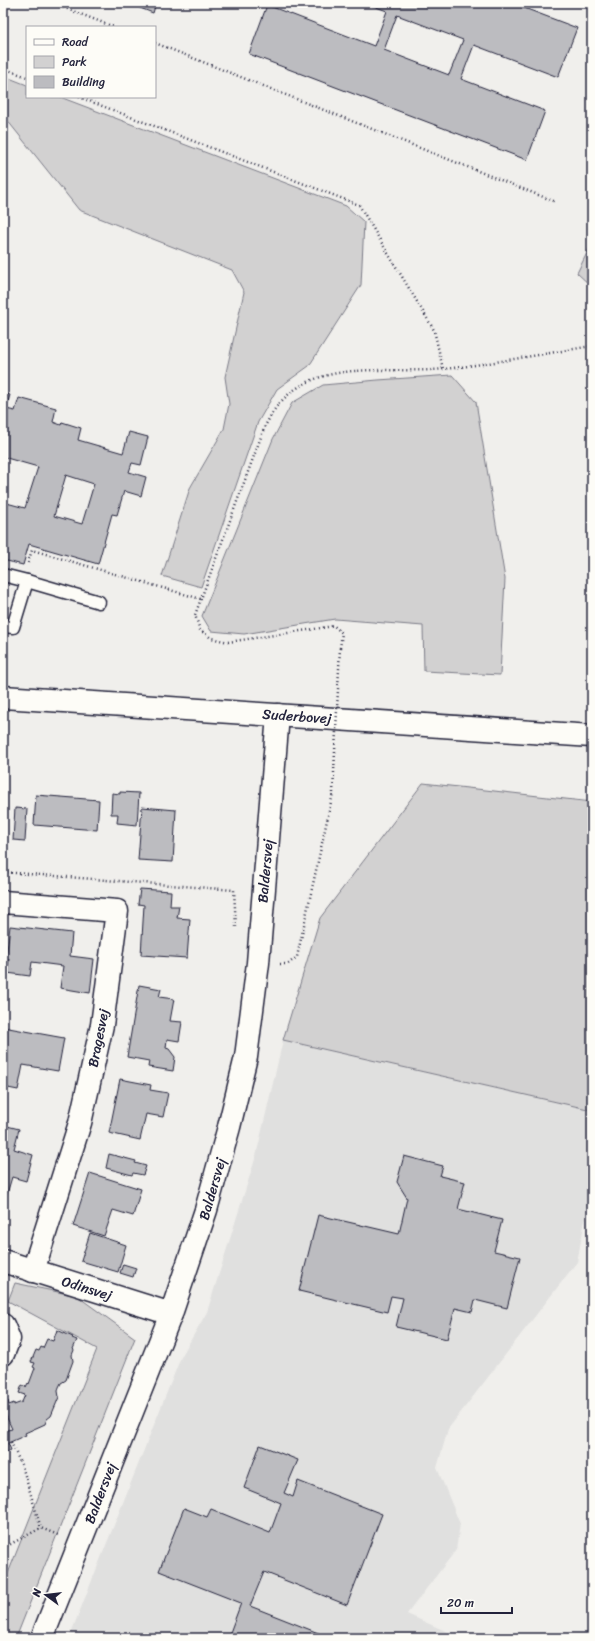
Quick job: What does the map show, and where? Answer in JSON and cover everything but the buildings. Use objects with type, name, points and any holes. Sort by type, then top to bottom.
[{"type":"street","name":"Suderbovej","points":[[3,697],[592,736]]},
{"type":"street","name":"Baldersvej","points":[[42,1638],[172,1314],[206,1210],[229,1127],[246,1057],[258,963],[278,715]]},
{"type":"street","name":"Bragesvej","points":[[3,902],[117,911],[102,1025],[80,1123],[33,1271]]},
{"type":"street","name":"Odinsvej","points":[[3,1261],[172,1314]]},
{"type":"street","points":[[3,1325],[9,1339],[3,1354]]},
{"type":"lane","points":[[3,575],[99,602]]},
{"type":"lane","points":[[3,626],[14,627],[27,581]]},
{"type":"path","points":[[52,3],[111,26]]},
{"type":"path","points":[[156,43],[556,202]]},
{"type":"path","points":[[3,68],[26,77]]},
{"type":"path","points":[[82,98],[359,205],[434,330],[443,369]]},
{"type":"path","points":[[258,963],[288,964],[297,957],[333,793],[342,633],[334,626],[228,642],[211,638],[200,630],[195,615],[265,426],[278,406],[295,390],[322,377],[358,370],[443,369],[592,346]]},
{"type":"path","points":[[27,581],[27,568],[32,550],[201,599]]},
{"type":"path","points":[[3,872],[234,890],[236,929]]},
{"type":"path","points":[[3,1426],[6,1431]]},
{"type":"path","points":[[11,1442],[23,1469],[41,1528]]},
{"type":"path","points":[[41,1528],[80,1544]]},
{"type":"path","points":[[3,1548],[41,1528]]},
{"type":"shaded area","points":[[283,1040],[592,1110],[592,1183],[577,1262],[448,1429],[437,1468],[460,1524],[456,1550],[407,1614],[461,1638],[69,1638],[181,1357],[207,1312],[256,1156]]},
{"type":"green space","points":[[4,76],[26,85],[26,98],[63,98],[346,206],[364,222],[361,285],[309,366],[277,389],[258,422],[201,587],[162,576],[190,488],[224,429],[229,404],[225,377],[244,292],[232,270],[79,210],[3,115]]},
{"type":"green space","points":[[592,243],[592,287],[577,273]]},
{"type":"green space","points":[[452,375],[476,402],[505,579],[500,675],[424,671],[423,626],[335,619],[244,634],[211,631],[202,616],[273,439],[292,403],[323,385]]},
{"type":"green space","points":[[423,783],[592,802],[592,1110],[283,1040],[320,918]]},
{"type":"green space","points":[[15,1283],[77,1296],[135,1338],[16,1638],[3,1638],[3,1586],[97,1349],[8,1301]]}]
